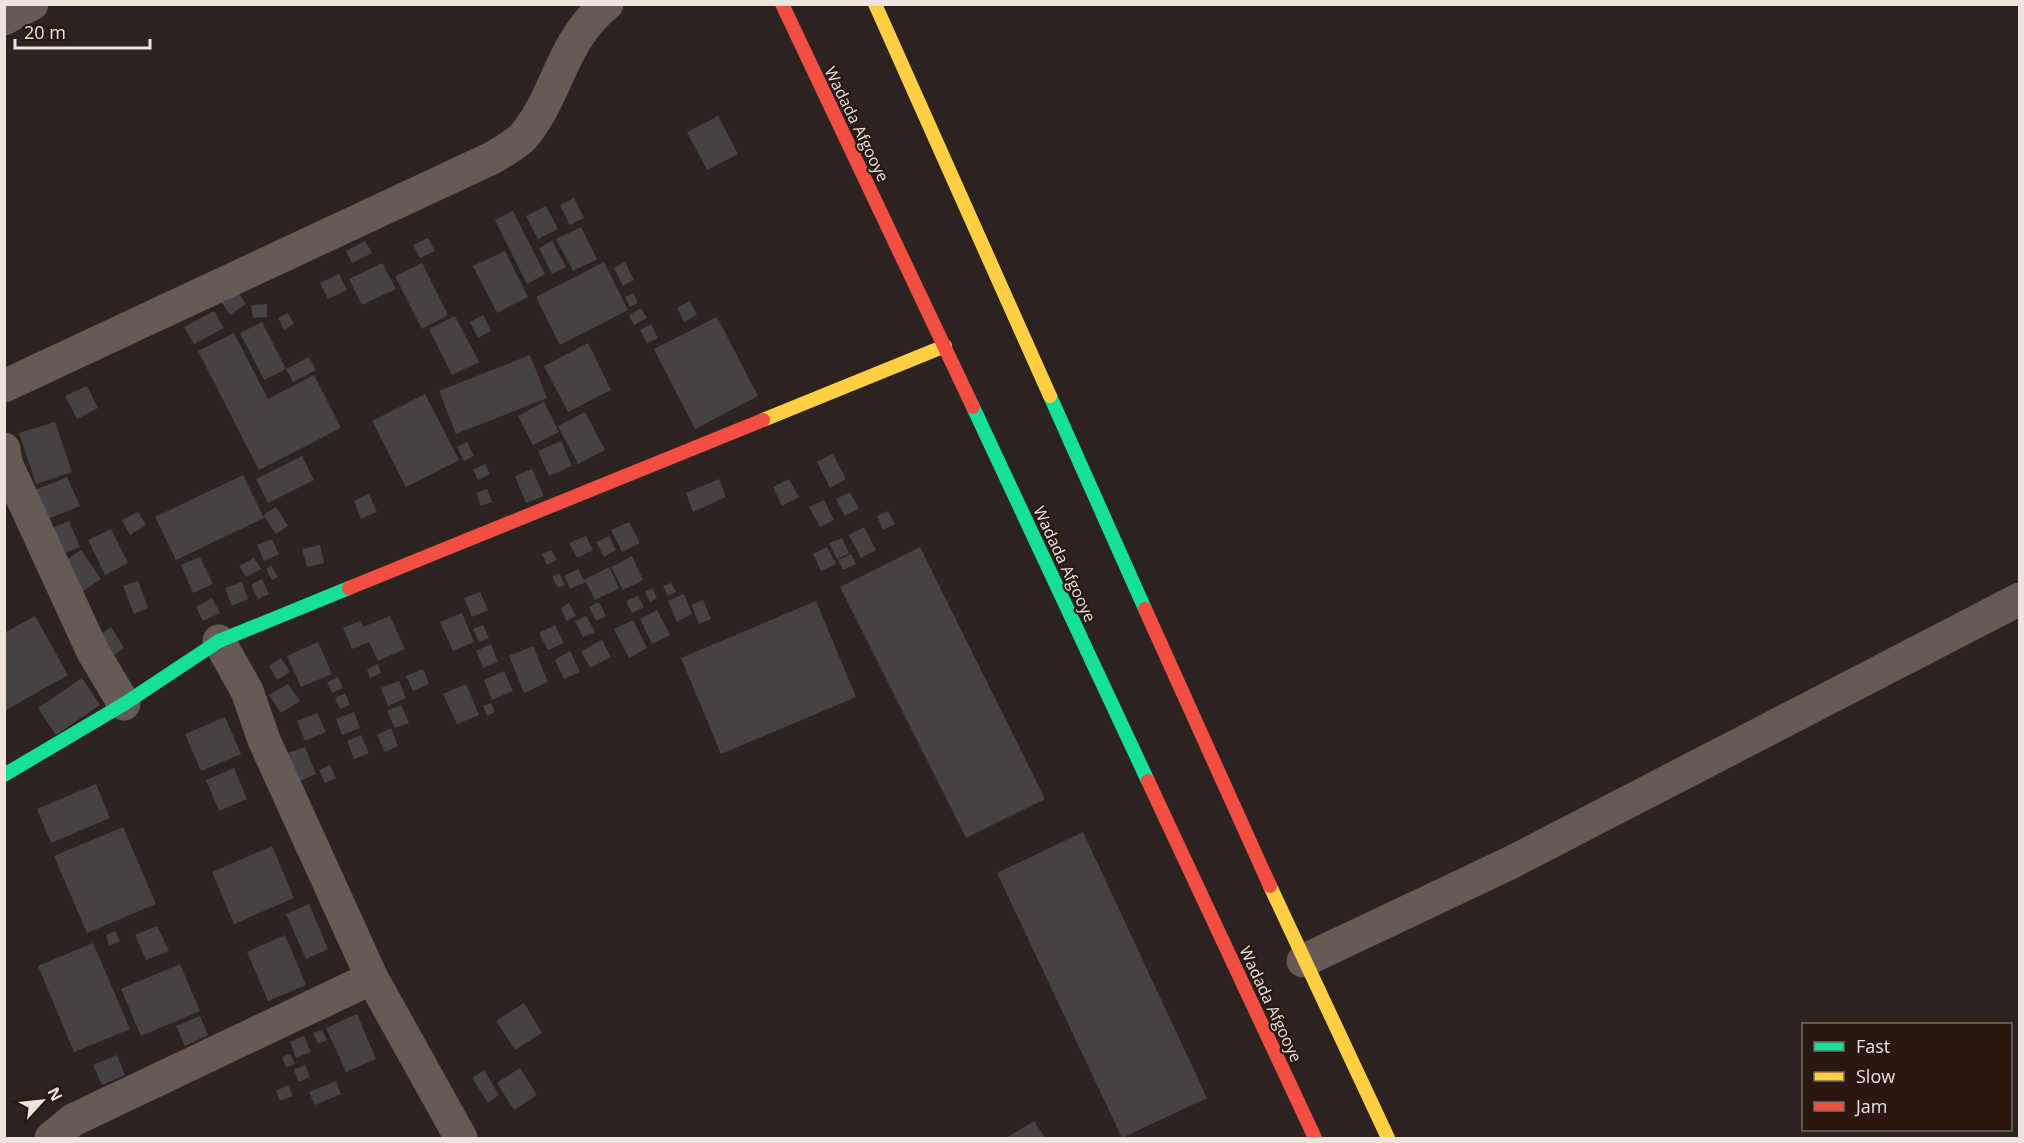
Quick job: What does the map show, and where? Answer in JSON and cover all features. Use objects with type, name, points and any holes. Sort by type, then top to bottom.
[{"type":"main road","name":"Wadada Afgooye","points":[[782,4],[945,346],[1315,1138]]},
{"type":"main road","points":[[875,4],[1303,961],[1388,1138]]},
{"type":"main road","points":[[4,775],[124,704],[219,641],[945,346]]},
{"type":"street","points":[[4,20],[32,4]]},
{"type":"street","points":[[4,386],[492,158],[521,139],[528,130],[541,112],[568,50],[588,19],[607,4]]},
{"type":"street","points":[[4,449],[6,464],[93,652],[124,704]]},
{"type":"street","points":[[1303,961],[1510,863],[2019,599]]},
{"type":"street","points":[[219,641],[247,690],[264,740],[372,978],[461,1138]]},
{"type":"street","points":[[51,1138],[73,1120],[372,978]]},
{"type":"building","points":[[718,116],[738,154],[707,170],[687,132]]},
{"type":"building","points":[[574,198],[584,218],[570,225],[560,205]]},
{"type":"building","points":[[546,206],[558,229],[538,239],[526,216]]},
{"type":"building","points":[[513,211],[545,274],[527,284],[495,220]]},
{"type":"building","points":[[581,227],[597,259],[573,271],[556,239]]},
{"type":"building","points":[[428,238],[435,251],[420,258],[413,245]]},
{"type":"building","points":[[365,241],[372,253],[352,263],[346,251]]},
{"type":"building","points":[[552,241],[566,267],[552,274],[539,248]]},
{"type":"building","points":[[505,251],[528,297],[497,313],[473,266]]},
{"type":"building","points":[[604,262],[628,310],[560,345],[536,297]]},
{"type":"building","points":[[625,262],[634,280],[623,286],[614,268]]},
{"type":"building","points":[[382,263],[396,289],[362,305],[349,279]]},
{"type":"building","points":[[422,263],[448,315],[422,329],[395,276]]},
{"type":"building","points":[[339,274],[347,290],[328,299],[320,283]]},
{"type":"building","points":[[235,287],[246,304],[230,315],[218,297]]},
{"type":"building","points":[[633,293],[638,303],[630,307],[625,297]]},
{"type":"building","points":[[690,301],[697,315],[684,322],[677,308]]},
{"type":"building","points":[[267,304],[267,317],[253,318],[251,305]]},
{"type":"building","points":[[641,308],[647,318],[634,325],[629,315]]},
{"type":"building","points":[[214,311],[224,328],[194,344],[184,327]]},
{"type":"building","points":[[288,313],[294,324],[284,330],[278,318]]},
{"type":"building","points":[[483,315],[491,331],[478,338],[470,322]]},
{"type":"building","points":[[455,316],[479,362],[452,375],[429,329]]},
{"type":"building","points":[[717,317],[758,396],[695,429],[654,349]]},
{"type":"building","points":[[262,322],[286,369],[264,380],[240,333]]},
{"type":"building","points":[[651,324],[658,338],[647,343],[640,330]]},
{"type":"building","points":[[234,333],[268,399],[314,375],[341,428],[259,470],[198,351]]},
{"type":"building","points":[[588,343],[611,390],[568,412],[544,366]]},
{"type":"building","points":[[530,355],[547,398],[456,434],[439,391]]},
{"type":"building","points":[[309,357],[316,370],[293,382],[286,369]]},
{"type":"building","points":[[87,386],[98,408],[77,419],[65,396]]},
{"type":"building","points":[[425,394],[459,460],[406,487],[372,421]]},
{"type":"building","points":[[544,402],[559,432],[533,445],[518,416]]},
{"type":"building","points":[[585,412],[605,450],[578,464],[558,426]]},
{"type":"building","points":[[55,422],[72,472],[36,484],[19,433]]},
{"type":"building","points":[[561,441],[572,466],[549,476],[538,451]]},
{"type":"building","points":[[467,442],[474,456],[464,461],[457,447]]},
{"type":"building","points":[[833,454],[846,479],[830,488],[817,462]]},
{"type":"building","points":[[302,456],[314,480],[268,503],[256,479]]},
{"type":"building","points":[[485,464],[490,474],[478,480],[473,470]]},
{"type":"building","points":[[532,469],[544,496],[526,503],[515,476]]},
{"type":"building","points":[[243,475],[264,518],[176,560],[155,517]]},
{"type":"building","points":[[67,477],[80,506],[48,519],[35,490]]},
{"type":"building","points":[[719,479],[726,497],[693,512],[686,493]]},
{"type":"building","points":[[789,479],[799,497],[782,506],[773,487]]},
{"type":"building","points":[[487,489],[492,502],[481,506],[476,493]]},
{"type":"building","points":[[850,492],[859,509],[845,516],[836,499]]},
{"type":"building","points":[[369,494],[377,512],[361,519],[354,501]]},
{"type":"building","points":[[824,500],[834,520],[820,527],[809,507]]},
{"type":"building","points":[[276,507],[288,526],[276,534],[263,515]]},
{"type":"building","points":[[888,511],[895,524],[883,530],[877,516]]},
{"type":"building","points":[[138,512],[146,525],[130,535],[122,520]]},
{"type":"building","points":[[69,521],[80,547],[55,557],[44,531]]},
{"type":"building","points":[[629,522],[640,543],[622,552],[611,530]]},
{"type":"building","points":[[864,527],[876,550],[861,558],[849,535]]},
{"type":"building","points":[[111,529],[128,563],[105,575],[88,540]]},
{"type":"building","points":[[586,536],[593,550],[577,558],[569,543]]},
{"type":"building","points":[[609,536],[616,550],[604,557],[596,542]]},
{"type":"building","points":[[842,538],[849,553],[837,559],[829,543]]},
{"type":"building","points":[[272,539],[279,554],[264,561],[257,545]]},
{"type":"building","points":[[320,545],[324,563],[307,567],[302,549]]},
{"type":"building","points":[[827,547],[836,564],[821,571],[813,554]]},
{"type":"building","points":[[920,547],[1045,799],[966,838],[840,587]]},
{"type":"building","points":[[81,550],[101,579],[65,603],[45,574]]},
{"type":"building","points":[[551,550],[557,560],[547,565],[542,554]]},
{"type":"building","points":[[851,554],[856,564],[843,570],[838,560]]},
{"type":"building","points":[[632,556],[643,580],[623,590],[611,567]]},
{"type":"building","points":[[200,557],[213,584],[193,593],[181,565]]},
{"type":"building","points":[[254,558],[261,569],[246,577],[239,566]]},
{"type":"building","points":[[271,565],[278,577],[272,580],[266,569]]},
{"type":"building","points":[[609,567],[619,588],[595,600],[586,582],[570,589],[564,576],[578,569],[584,580]]},
{"type":"building","points":[[559,573],[565,585],[558,588],[552,577]]},
{"type":"building","points":[[262,579],[269,594],[258,599],[251,585]]},
{"type":"building","points":[[138,581],[148,608],[134,614],[123,586]]},
{"type":"building","points":[[242,582],[248,599],[232,606],[225,588]]},
{"type":"building","points":[[671,583],[676,592],[668,596],[663,586]]},
{"type":"building","points":[[652,588],[657,598],[650,602],[645,592]]},
{"type":"building","points":[[480,592],[488,610],[472,617],[464,598]]},
{"type":"building","points":[[684,594],[692,614],[677,622],[668,601]]},
{"type":"building","points":[[638,596],[644,607],[632,613],[626,601]]},
{"type":"building","points":[[212,598],[220,613],[203,621],[196,607]]},
{"type":"building","points":[[703,600],[711,619],[699,624],[691,605]]},
{"type":"building","points":[[816,601],[856,697],[721,754],[681,658]]},
{"type":"building","points":[[599,602],[606,616],[596,621],[589,607]]},
{"type":"building","points":[[569,603],[576,616],[566,621],[561,608]]},
{"type":"building","points":[[657,610],[670,635],[652,644],[640,619]]},
{"type":"building","points":[[462,613],[474,642],[453,651],[440,622]]},
{"type":"building","points":[[35,616],[68,675],[4,711],[4,633]]},
{"type":"building","points":[[390,616],[405,649],[378,661],[369,642],[352,649],[343,628],[360,621],[363,627]]},
{"type":"building","points":[[586,616],[595,632],[583,637],[575,621]]},
{"type":"building","points":[[633,620],[647,648],[629,658],[614,629]]},
{"type":"building","points":[[483,625],[489,638],[479,642],[473,629]]},
{"type":"building","points":[[555,625],[564,643],[548,650],[539,633]]},
{"type":"building","points":[[111,627],[124,648],[109,659],[95,638]]},
{"type":"building","points":[[602,640],[611,657],[590,668],[581,651]]},
{"type":"building","points":[[318,642],[332,674],[301,687],[287,656]]},
{"type":"building","points":[[491,644],[498,662],[483,668],[476,651]]},
{"type":"building","points":[[533,646],[548,682],[524,693],[509,656]]},
{"type":"building","points":[[570,651],[580,672],[564,679],[555,660]]},
{"type":"building","points":[[281,658],[290,672],[277,680],[269,666]]},
{"type":"building","points":[[378,664],[381,673],[370,678],[367,669]]},
{"type":"building","points":[[423,669],[429,684],[413,691],[406,676]]},
{"type":"building","points":[[504,671],[513,691],[492,700],[484,680]]},
{"type":"building","points":[[338,677],[343,688],[332,693],[327,682]]},
{"type":"building","points":[[82,678],[100,705],[56,735],[38,708]]},
{"type":"building","points":[[399,681],[406,698],[388,706],[381,688]]},
{"type":"building","points":[[288,684],[300,701],[281,713],[269,695]]},
{"type":"building","points":[[466,684],[479,715],[457,724],[443,694]]},
{"type":"building","points":[[345,693],[350,705],[340,709],[335,698]]},
{"type":"building","points":[[491,703],[495,712],[487,716],[483,706]]},
{"type":"building","points":[[401,705],[409,723],[395,728],[387,711]]},
{"type":"building","points":[[354,712],[360,728],[342,735],[336,719]]},
{"type":"building","points":[[317,713],[326,732],[305,741],[297,721]]},
{"type":"building","points":[[225,717],[241,754],[201,771],[185,734]]},
{"type":"building","points":[[391,728],[398,746],[385,752],[377,735]]},
{"type":"building","points":[[361,735],[369,753],[354,759],[347,741]]},
{"type":"building","points":[[305,747],[316,774],[300,781],[288,753]]},
{"type":"building","points":[[330,765],[336,778],[325,783],[319,770]]},
{"type":"building","points":[[234,768],[247,799],[219,811],[206,780]]},
{"type":"building","points":[[96,784],[110,818],[51,843],[37,809]]},
{"type":"building","points":[[123,827],[156,904],[87,933],[54,856]]},
{"type":"building","points":[[1083,832],[1207,1098],[1122,1138],[997,873]]},
{"type":"building","points":[[272,846],[294,898],[234,924],[212,872]]},
{"type":"building","points":[[309,904],[328,949],[306,959],[286,914]]},
{"type":"building","points":[[157,926],[169,951],[146,960],[135,935]]},
{"type":"building","points":[[115,931],[120,941],[109,946],[106,935]]},
{"type":"building","points":[[285,935],[306,985],[268,1001],[247,952]]},
{"type":"building","points":[[93,943],[130,1029],[74,1052],[38,966]]},
{"type":"building","points":[[180,964],[200,1011],[141,1036],[121,989]]},
{"type":"building","points":[[524,1003],[542,1033],[515,1050],[496,1021]]},
{"type":"building","points":[[357,1014],[376,1059],[346,1072],[326,1028]]},
{"type":"building","points":[[200,1016],[208,1035],[185,1046],[176,1026]]},
{"type":"building","points":[[322,1030],[327,1040],[318,1044],[313,1033]]},
{"type":"building","points":[[304,1036],[311,1052],[296,1058],[290,1042]]},
{"type":"building","points":[[290,1054],[295,1064],[286,1067],[282,1057]]},
{"type":"building","points":[[117,1055],[125,1075],[102,1085],[93,1065]]},
{"type":"building","points":[[305,1065],[310,1077],[299,1082],[294,1070]]},
{"type":"building","points":[[520,1068],[537,1095],[514,1110],[497,1083]]},
{"type":"building","points":[[484,1070],[499,1095],[488,1103],[472,1078]]},
{"type":"building","points":[[336,1081],[341,1094],[315,1105],[309,1092]]},
{"type":"building","points":[[288,1085],[293,1096],[280,1101],[276,1091]]},
{"type":"building","points":[[1034,1121],[1045,1138],[1006,1138]]},
{"type":"traffic: fast","points":[[1050,396],[1145,609]]},
{"type":"traffic: fast","points":[[973,407],[1148,781]]},
{"type":"traffic: fast","points":[[4,775],[124,704],[219,641],[349,588]]},
{"type":"traffic: slow","points":[[875,4],[1050,396]]},
{"type":"traffic: slow","points":[[763,420],[945,346]]},
{"type":"traffic: slow","points":[[1270,886],[1388,1138]]},
{"type":"traffic: jam","points":[[782,4],[973,407]]},
{"type":"traffic: jam","points":[[349,588],[763,420]]},
{"type":"traffic: jam","points":[[1145,609],[1270,886]]},
{"type":"traffic: jam","points":[[1148,781],[1315,1138]]}]
